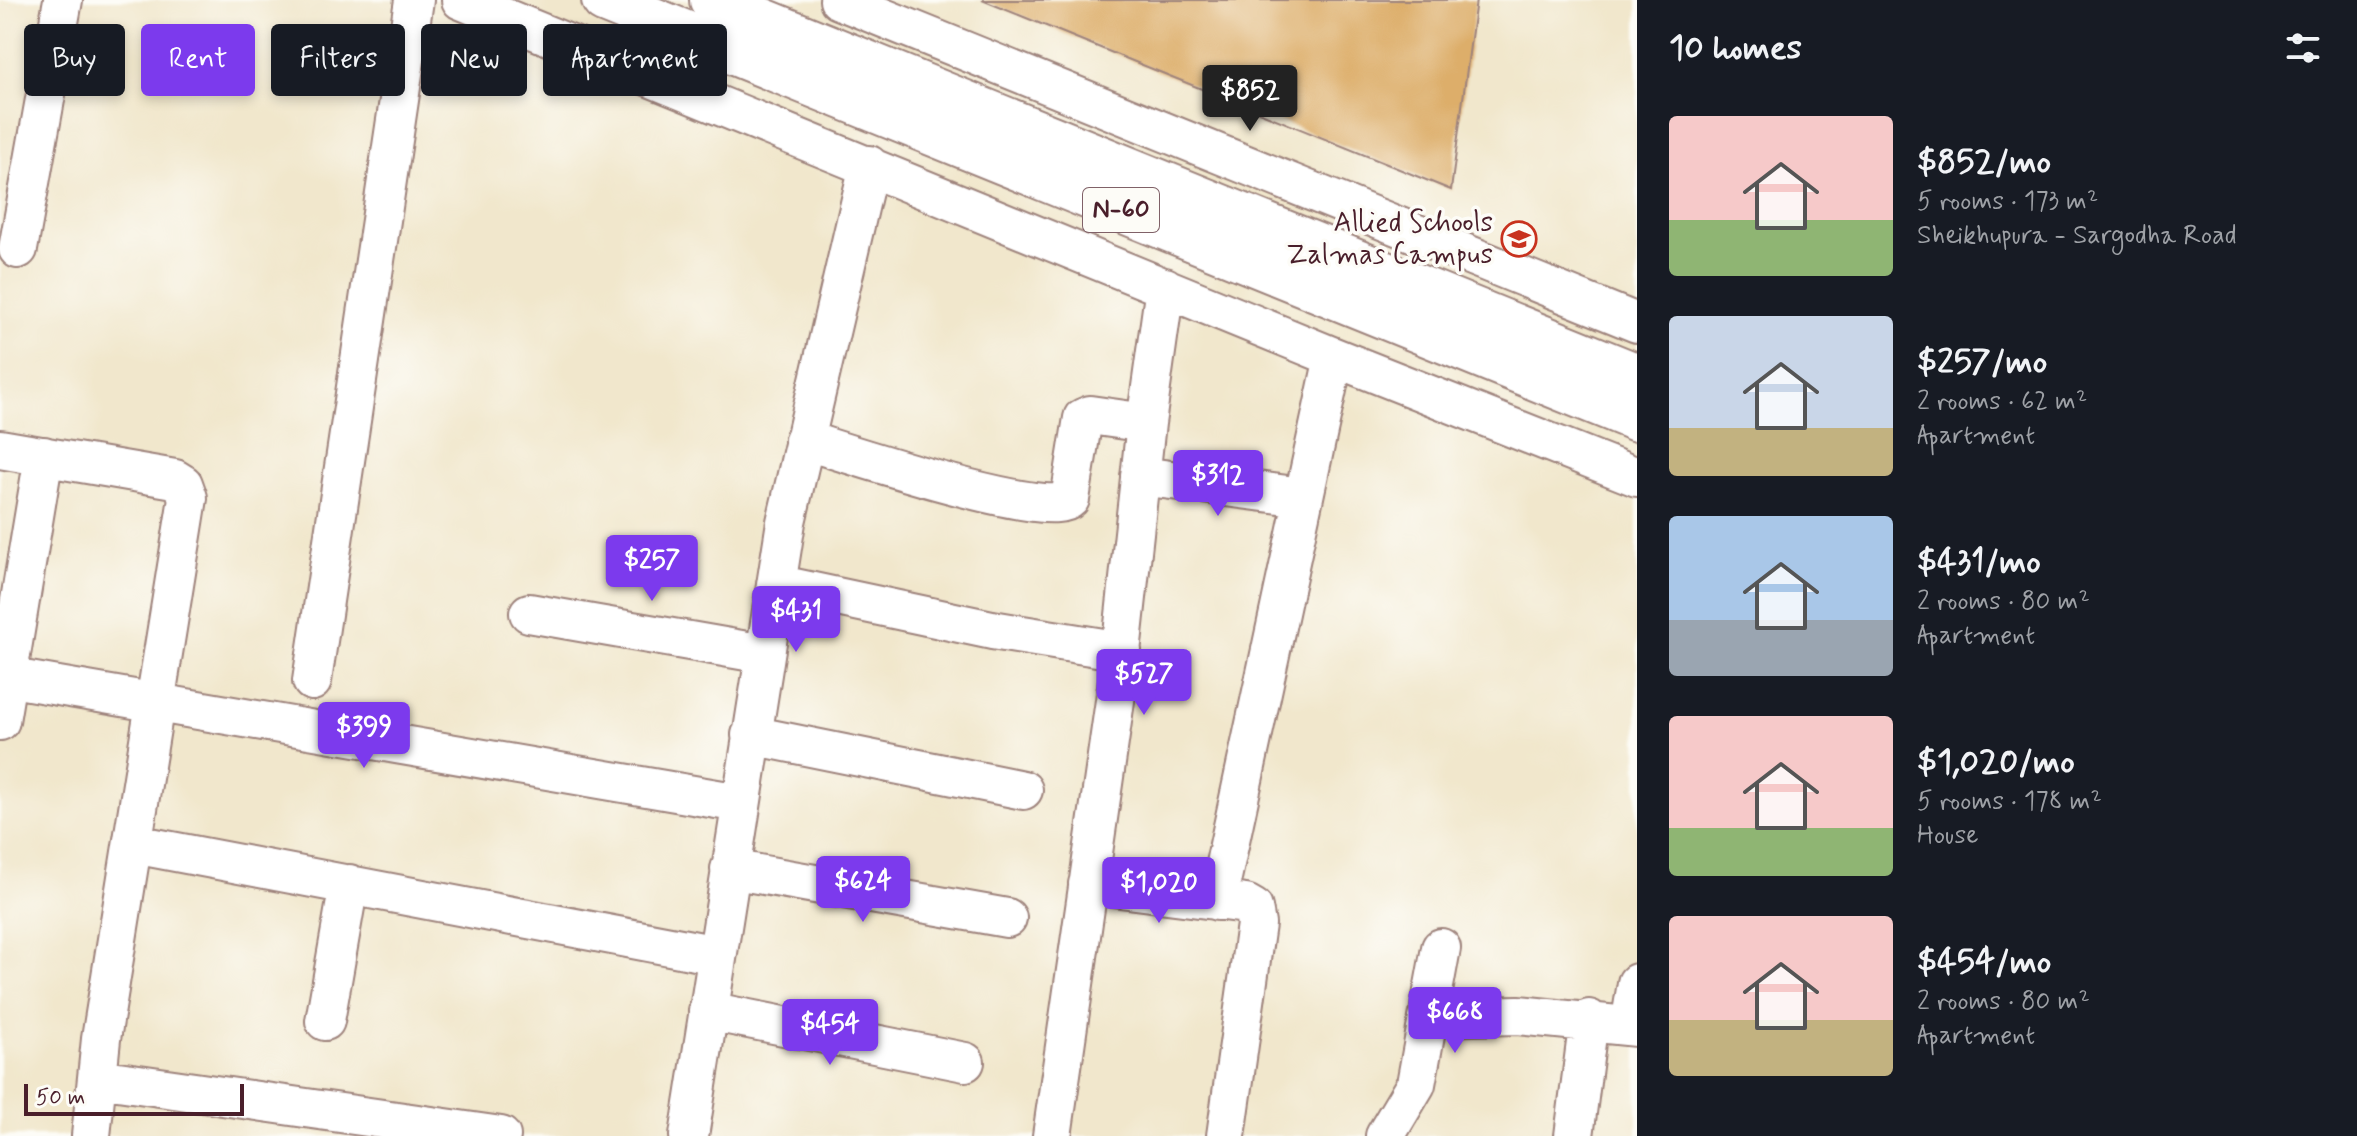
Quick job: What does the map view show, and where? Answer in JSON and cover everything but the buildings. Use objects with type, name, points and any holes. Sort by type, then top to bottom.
[{"type":"highway","name":"N-60","points":[[604,0],[1637,419]]},
{"type":"highway","name":"N-60","points":[[712,0],[1637,376]]},
{"type":"street","points":[[18,249],[63,0]]},
{"type":"street","points":[[312,681],[414,0]]},
{"type":"street","points":[[461,0],[1334,357],[1637,477]]},
{"type":"street","points":[[850,2],[1637,323]]},
{"type":"street","points":[[689,1136],[776,584],[804,440],[869,165]]},
{"type":"street","points":[[1052,1136],[1122,651],[1146,423],[1165,287]]},
{"type":"street","points":[[1217,901],[1334,357]]},
{"type":"street","points":[[804,440],[989,494],[1057,506],[1070,499],[1083,418],[1090,415],[1146,423]]},
{"type":"street","points":[[0,449],[167,477],[180,482],[186,489],[188,504],[97,1078],[91,1136]]},
{"type":"street","points":[[0,721],[4,677],[44,456]]},
{"type":"street","points":[[1140,476],[1303,497]]},
{"type":"street","points":[[776,584],[977,627],[1122,651]]},
{"type":"street","points":[[529,613],[764,654]]},
{"type":"street","points":[[4,677],[740,803]]},
{"type":"street","points":[[751,735],[1023,790]]},
{"type":"street","points":[[134,844],[717,955]]},
{"type":"street","points":[[730,869],[1007,918]]},
{"type":"street","points":[[325,1021],[349,884]]},
{"type":"street","points":[[1088,884],[1246,904],[1256,916],[1226,1136]]},
{"type":"street","points":[[1390,1135],[1416,1084],[1441,948]]},
{"type":"street","points":[[1430,1017],[1518,1015],[1589,1019],[1634,1026],[1637,983]]},
{"type":"street","points":[[708,1011],[965,1062]]},
{"type":"street","points":[[1574,1136],[1589,1019]]},
{"type":"street","points":[[97,1078],[501,1136]]},
{"type":"place","name":"Allied Schools Zalmas Campus","points":[[1519,239]]}]
